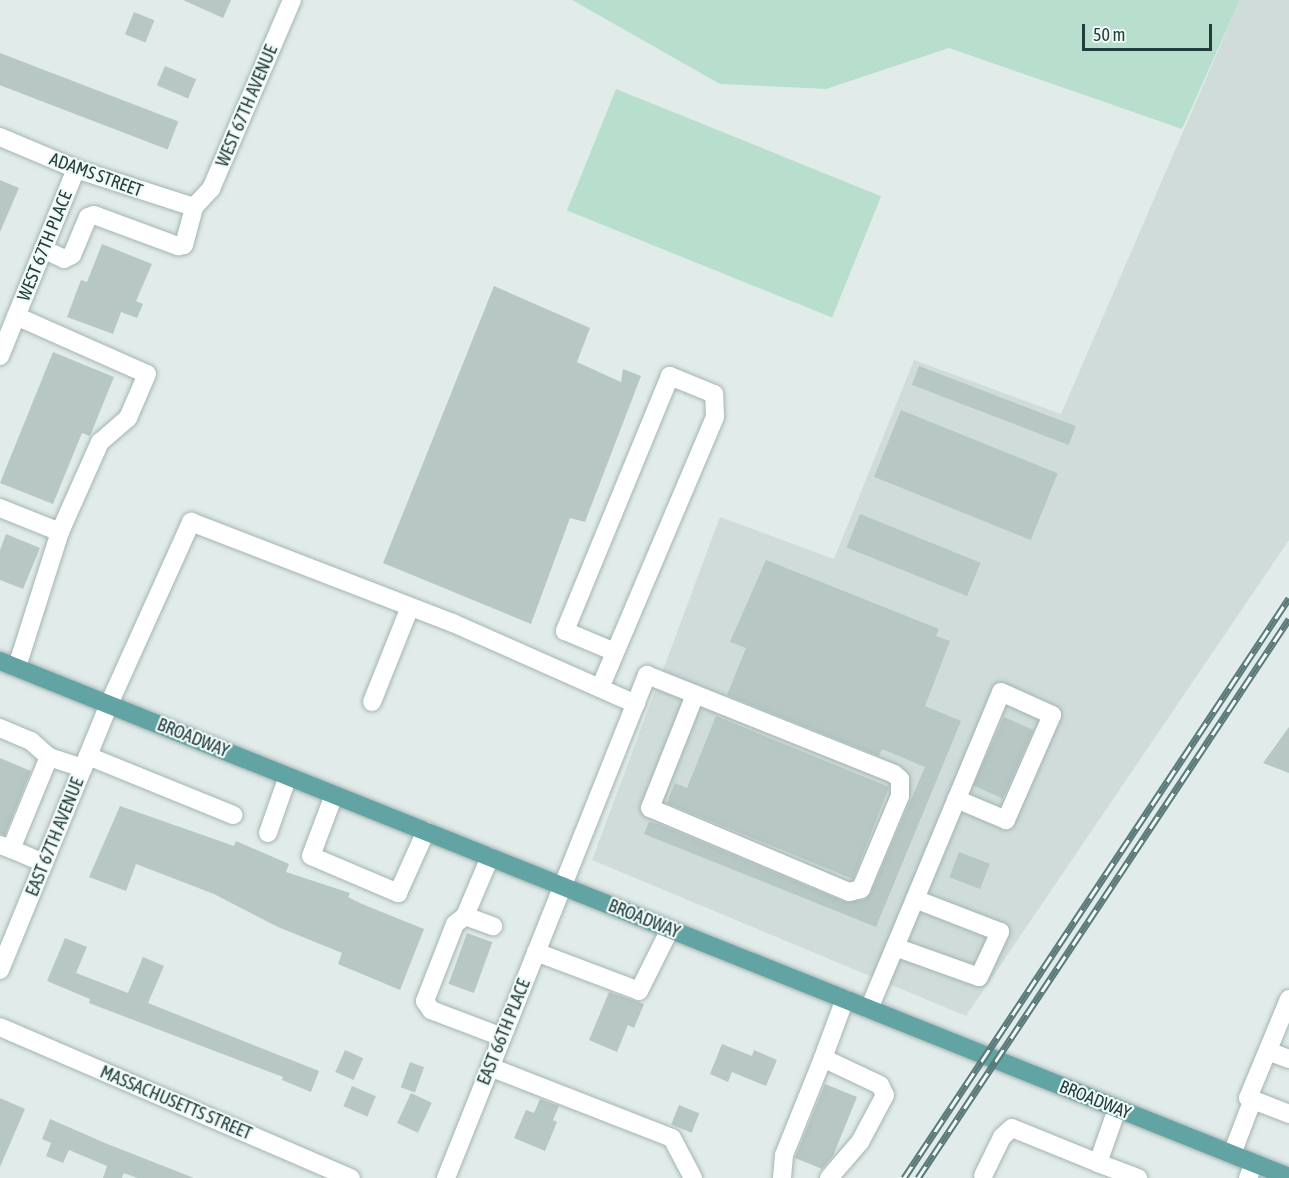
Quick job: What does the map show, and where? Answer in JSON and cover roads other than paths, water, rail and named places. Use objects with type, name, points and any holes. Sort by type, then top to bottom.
[{"type":"main road","name":"BROADWAY","points":[[8,664],[1232,1154],[1251,1171],[1289,1177]]},
{"type":"street","name":"WEST 67TH AVENUE","points":[[194,207],[211,189],[292,0]]},
{"type":"street","name":"ADAMS STREET","points":[[0,137],[76,169],[194,207]]},
{"type":"street","name":"WEST 67TH PLACE","points":[[0,356],[76,169]]},
{"type":"street","points":[[43,249],[64,259],[72,255],[88,217],[94,215],[178,246],[184,245],[194,207]]},
{"type":"street","points":[[8,664],[60,532],[99,442],[128,418],[147,374],[16,316]]},
{"type":"street","points":[[600,688],[715,417],[714,394],[670,376],[565,631],[615,652]]},
{"type":"street","points":[[0,508],[60,532]]},
{"type":"street","name":"EAST 67TH AVENUE","points":[[0,970],[109,704],[191,522],[410,607]]},
{"type":"street","points":[[372,702],[410,607],[636,704]]},
{"type":"street","name":"EAST 66TH PLACE","points":[[446,1178],[647,675],[695,695]]},
{"type":"street","points":[[870,1009],[956,799],[1001,692],[1052,715],[1006,820],[956,799]]},
{"type":"street","points":[[695,695],[900,779],[900,796],[861,889],[849,892],[650,807],[695,695]]},
{"type":"street","points":[[0,728],[31,741],[49,757],[85,762],[233,814]]},
{"type":"street","points":[[44,863],[6,847],[49,757]]},
{"type":"street","points":[[268,833],[288,776]]},
{"type":"street","points":[[334,795],[311,856],[398,892],[426,831]]},
{"type":"street","points":[[490,857],[465,915],[455,924],[425,1001],[431,1010],[502,1037]]},
{"type":"street","points":[[895,947],[979,977],[1000,932],[915,899]]},
{"type":"street","points":[[465,915],[493,926]]},
{"type":"street","points":[[536,952],[639,991],[670,929]]},
{"type":"street","points":[[782,1178],[784,1155],[845,999]]},
{"type":"street","points":[[1289,999],[1248,1098],[1289,1114]]},
{"type":"street","name":"MASSACHUSETTS STREET","points":[[0,1027],[351,1178]]},
{"type":"street","points":[[1268,1051],[1289,1059]]},
{"type":"street","points":[[823,1058],[880,1084],[885,1095],[860,1142],[829,1178]]},
{"type":"street","points":[[490,1067],[672,1138],[693,1178]]},
{"type":"street","points":[[1232,1154],[1252,1099]]},
{"type":"street","points":[[1098,1162],[1117,1109]]},
{"type":"street","points":[[983,1176],[1002,1137],[1012,1128],[1138,1178]]},
{"type":"railway","points":[[904,1178],[1289,598]]},
{"type":"railway","points":[[918,1178],[1289,619]]}]
